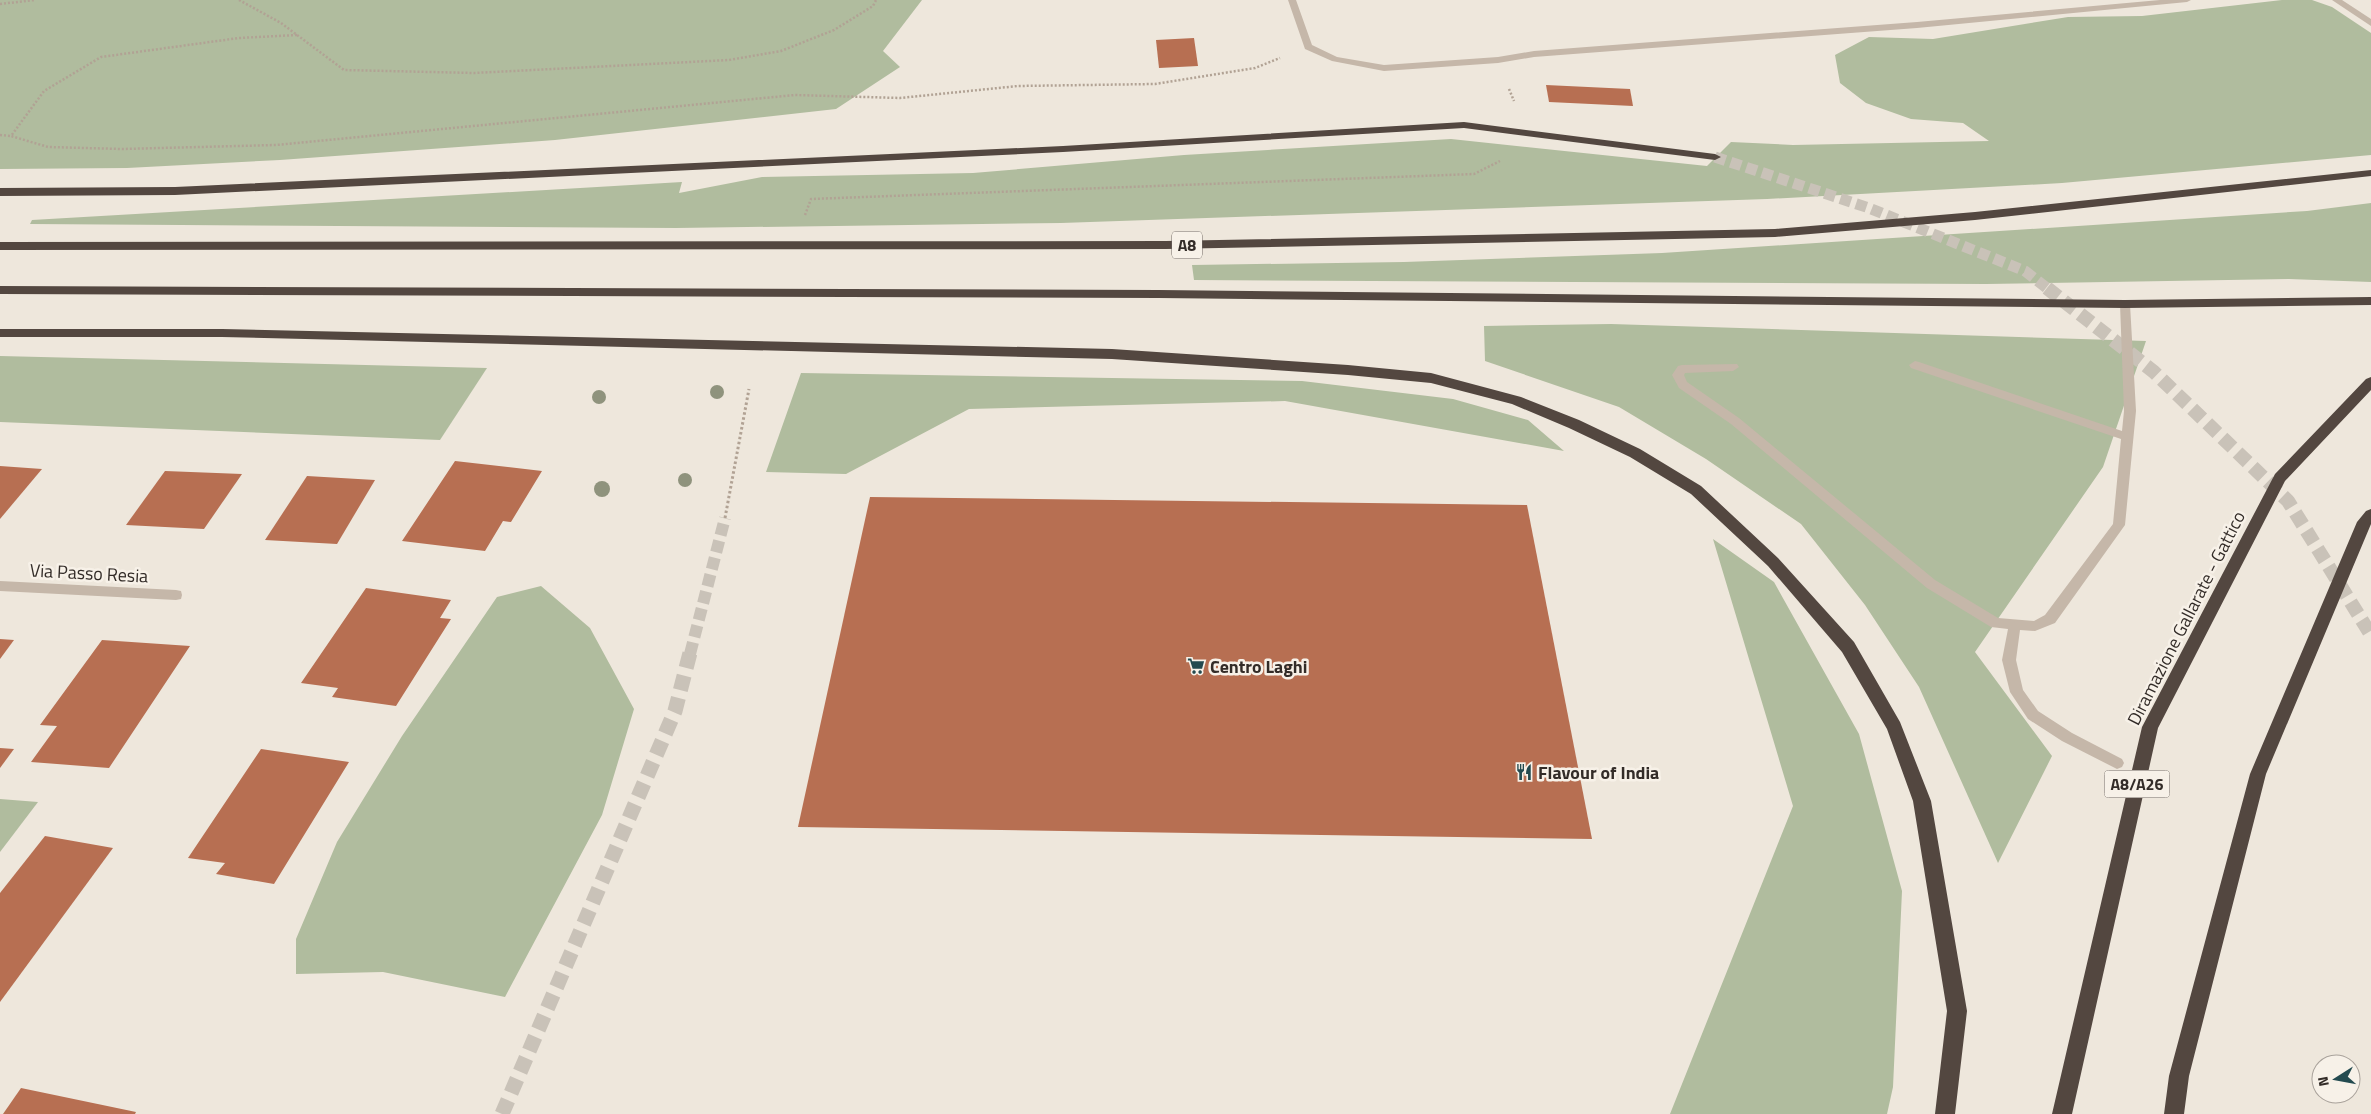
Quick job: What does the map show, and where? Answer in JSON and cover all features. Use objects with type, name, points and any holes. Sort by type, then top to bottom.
[{"type":"highway","points":[[0,192],[175,191],[1063,149],[1464,125],[1715,157]]},
{"type":"highway","name":"A8","points":[[0,246],[1166,245],[1775,233],[1975,216],[2371,173]]},
{"type":"highway","points":[[0,290],[1159,294],[2125,304],[2371,301]]},
{"type":"highway","points":[[0,333],[222,333],[1112,354],[1348,370],[1431,378],[1516,400],[1574,424],[1635,453],[1696,490],[1773,562],[1848,647],[1894,727],[1922,802],[1957,1011],[1945,1114]]},
{"type":"highway","name":"Diramazione Gallarate - Gattico","points":[[2062,1114],[2150,727],[2280,478],[2371,382]]},
{"type":"highway","points":[[2174,1114],[2179,1076],[2258,774],[2368,519]]},
{"type":"street","points":[[1292,0],[1308,47],[1335,59],[1384,68],[1498,60],[1534,54],[1601,51],[1917,25],[2187,0]]},
{"type":"street","points":[[2336,0],[2371,24]]},
{"type":"street","points":[[1733,367],[1690,367],[1682,369],[1678,375],[1682,384],[1735,421],[1931,584],[1996,623],[2035,626],[2050,620],[2119,525],[2130,411],[2125,304]]},
{"type":"street","points":[[1915,365],[2127,437]]},
{"type":"street","name":"Via Passo Resia","points":[[0,586],[176,595]]},
{"type":"street","points":[[2016,624],[2009,660],[2017,692],[2033,715],[2067,737],[2117,763]]},
{"type":"path","points":[[0,4],[35,0]]},
{"type":"path","points":[[239,0],[280,22],[344,70],[474,73],[729,60],[781,51],[834,30],[873,6],[876,0]]},
{"type":"path","points":[[11,136],[44,91],[101,57],[239,38],[297,35]]},
{"type":"path","points":[[0,135],[11,136],[48,148],[122,149],[276,145],[795,95],[900,98],[1018,86],[1155,84],[1255,68],[1308,47]]},
{"type":"path","points":[[802,224],[811,199],[1474,174],[1500,161]]},
{"type":"path","points":[[725,518],[749,389]]},
{"type":"green space","points":[[0,0],[922,0],[883,51],[900,67],[836,109],[555,140],[280,160],[127,168],[0,169]]},
{"type":"green space","points":[[2282,0],[2312,0],[2332,7],[2371,33],[2371,155],[2062,183],[1767,199],[1061,223],[676,228],[30,224],[32,220],[682,182],[679,193],[762,177],[973,173],[1184,155],[1451,139],[1707,166],[1731,142],[1793,145],[1989,141],[1963,123],[1911,119],[1866,103],[1840,83],[1835,55],[1869,37],[1933,39],[2068,17],[2142,16]]},
{"type":"green space","points":[[2371,203],[2371,282],[2289,279],[1986,284],[1194,280],[1192,265],[1404,262],[1662,253],[2307,211]]},
{"type":"green space","points":[[1611,324],[2146,341],[2103,467],[1975,652],[2052,756],[1998,863],[1919,687],[1865,605],[1801,524],[1706,459],[1619,407],[1485,361],[1484,326]]},
{"type":"green space","points":[[0,356],[487,368],[440,440],[0,422]]},
{"type":"green space","points":[[801,373],[1302,381],[1453,399],[1528,420],[1564,451],[1285,401],[969,409],[846,474],[766,472]]},
{"type":"green space","points":[[1713,539],[1774,582],[1859,734],[1902,891],[1893,1087],[1887,1114],[1670,1114],[1793,806]]},
{"type":"green space","points":[[541,586],[590,628],[634,709],[602,815],[505,997],[383,972],[296,974],[296,939],[337,842],[402,736],[497,597]]},
{"type":"green space","points":[[0,799],[38,802],[0,852]]},
{"type":"building","points":[[1194,38],[1198,66],[1159,68],[1156,40]]},
{"type":"building","points":[[1546,85],[1630,89],[1633,106],[1549,102]]},
{"type":"building","points":[[455,461],[542,471],[511,522],[503,521],[485,551],[402,541]]},
{"type":"building","points":[[0,466],[42,469],[0,519]]},
{"type":"building","points":[[165,471],[242,474],[204,529],[126,525]]},
{"type":"building","points":[[307,476],[375,480],[337,544],[265,540]]},
{"type":"building","name":"Centro Laghi","points":[[870,497],[1527,505],[1592,839],[798,827]]},
{"type":"building","points":[[366,588],[451,600],[440,618],[451,619],[396,706],[332,697],[338,688],[301,683]]},
{"type":"building","points":[[0,639],[14,640],[0,659]]},
{"type":"building","points":[[102,640],[190,646],[109,768],[31,762],[57,726],[40,725]]},
{"type":"building","points":[[0,748],[14,749],[0,768]]},
{"type":"building","points":[[261,749],[349,762],[274,884],[216,874],[225,863],[188,858]]},
{"type":"building","points":[[45,836],[113,848],[0,1002],[0,893]]},
{"type":"building","points":[[21,1088],[136,1112],[135,1114],[3,1114]]},
{"type":"tunnel","points":[[1715,157],[1869,208],[2025,271],[2048,289]]},
{"type":"tunnel","points":[[2047,288],[2154,372],[2288,501],[2371,635]]},
{"type":"tunnel","points":[[690,654],[725,518]]},
{"type":"tunnel","points":[[502,1114],[675,711],[690,653]]},
{"type":"place","name":"Centro Laghi","points":[[1196,666]]},
{"type":"place","name":"Flavour of India","points":[[1524,772]]}]
